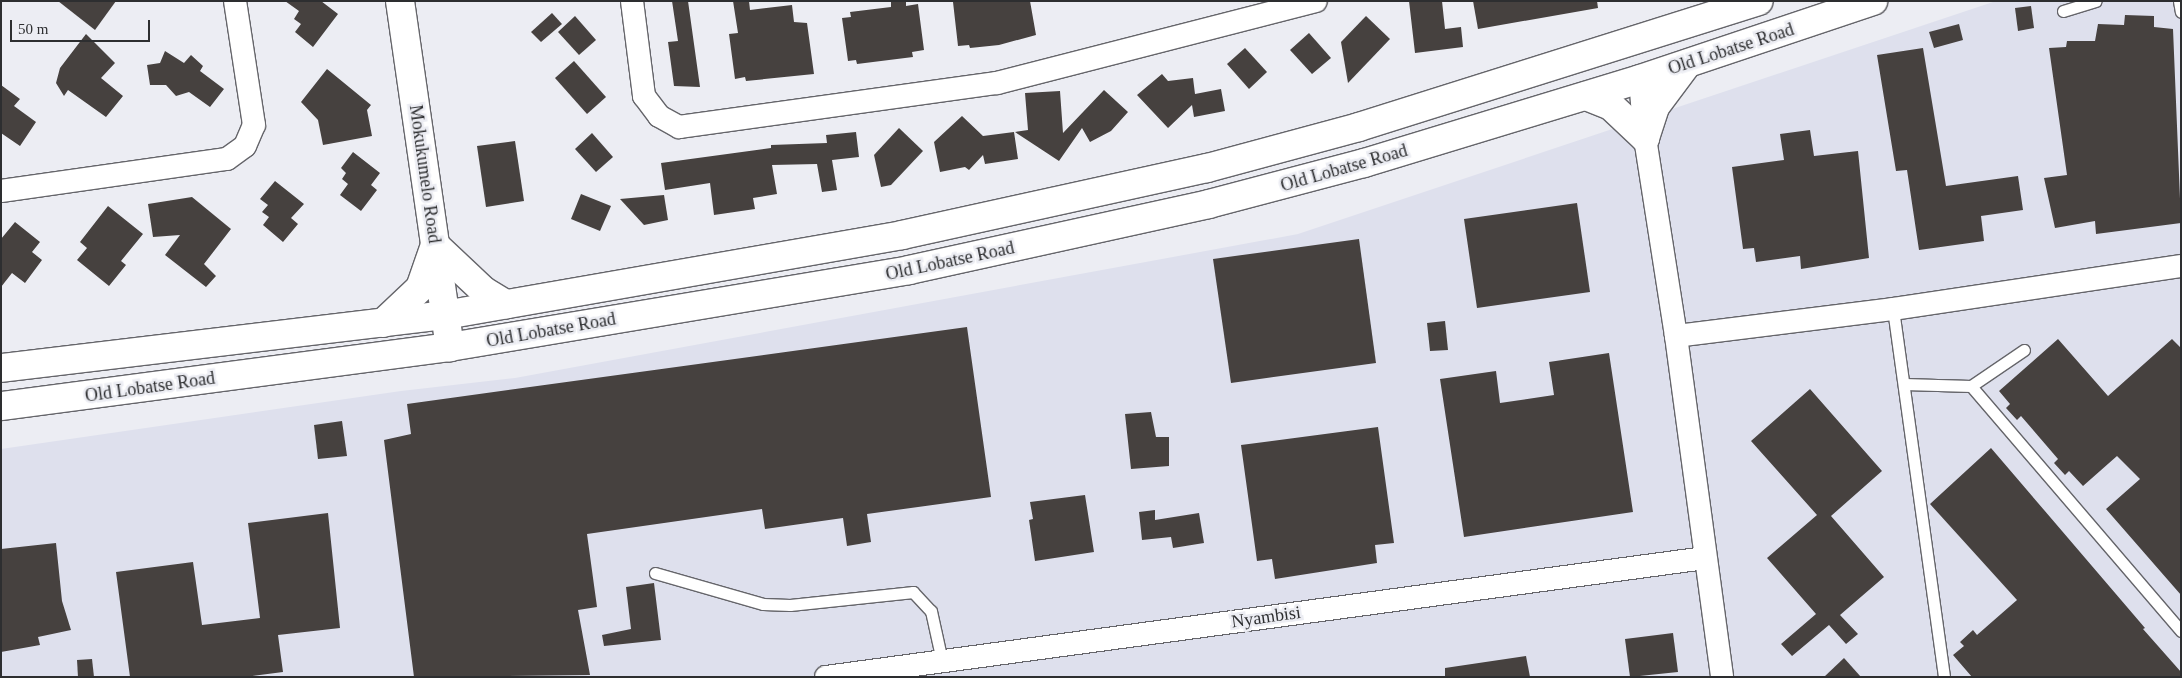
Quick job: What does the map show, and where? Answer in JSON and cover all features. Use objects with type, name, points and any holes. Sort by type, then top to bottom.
[{"type":"main road","name":"Mokukumelo Road","points":[[400,1],[450,347]]},
{"type":"main road","name":"Old Lobatse Road","points":[[1,368],[445,315],[902,235],[1207,168],[1359,127],[1679,28],[1759,1]]},
{"type":"main road","name":"Old Lobatse Road","points":[[1,406],[450,347],[909,270],[1209,204],[1364,163],[1640,79],[1873,1]]},
{"type":"main road","points":[[1605,50],[1640,79],[1679,28]]},
{"type":"main road","points":[[1586,96],[1612,106],[1645,138],[1655,107],[1687,64]]},
{"type":"main road","points":[[383,323],[420,288],[435,245],[484,291],[506,304]]},
{"type":"street","points":[[1,191],[227,159],[245,146],[254,125],[235,1]]},
{"type":"street","points":[[632,1],[644,96],[658,116],[679,128],[997,83],[1316,1]]},
{"type":"street","points":[[1640,79],[1645,138],[1676,336],[1722,677]]},
{"type":"street","points":[[1676,336],[1893,309],[2181,266]]},
{"type":"street","name":"Nyambisi","points":[[826,677],[1705,558]]},
{"type":"lane","points":[[2063,11],[2096,1]]},
{"type":"lane","points":[[2179,1],[2181,12]]},
{"type":"lane","points":[[1893,309],[1944,677]]},
{"type":"lane","points":[[1904,384],[1971,386],[2024,350]]},
{"type":"lane","points":[[1971,386],[2181,631]]},
{"type":"lane","points":[[655,573],[763,604],[790,605],[913,592],[930,611],[942,661]]},
{"type":"shaded area","points":[[1996,1],[2181,1],[2181,677],[1,677],[1,449],[401,391],[515,378],[1298,234]]},
{"type":"building","points":[[58,1],[116,1],[95,30]]},
{"type":"building","points":[[285,1],[321,1],[338,14],[313,47],[295,32],[301,24],[294,19],[299,11]]},
{"type":"building","points":[[672,1],[688,1],[700,87],[674,86],[668,42],[678,41]]},
{"type":"building","points":[[733,1],[749,1],[750,10],[792,5],[794,22],[807,23],[814,74],[746,81],[745,77],[735,79],[729,34],[738,33]]},
{"type":"building","points":[[891,1],[906,1],[906,6],[918,4],[924,50],[912,52],[913,57],[857,64],[856,60],[848,61],[842,18],[851,17],[850,12],[891,7]]},
{"type":"building","points":[[1030,1],[1036,35],[999,45],[970,48],[969,45],[958,46],[953,2]]},
{"type":"building","points":[[1409,1],[1442,1],[1445,29],[1461,27],[1463,47],[1415,53]]},
{"type":"building","points":[[1473,1],[1597,1],[1598,8],[1478,29]]},
{"type":"building","points":[[2031,6],[2034,28],[2018,31],[2015,8]]},
{"type":"building","points":[[552,13],[562,24],[541,42],[531,32]]},
{"type":"building","points":[[2125,15],[2154,16],[2154,27],[2173,29],[2181,223],[2096,234],[2095,221],[2055,228],[2044,178],[2067,175],[2049,48],[2066,47],[2067,41],[2095,41],[2098,24],[2124,25]]},
{"type":"building","points":[[575,16],[596,40],[579,55],[558,32]]},
{"type":"building","points":[[1366,16],[1390,39],[1348,83],[1341,42]]},
{"type":"building","points":[[1959,24],[1963,40],[1934,48],[1929,32]]},
{"type":"building","points":[[1309,33],[1331,58],[1312,74],[1290,50]]},
{"type":"building","points":[[86,34],[115,63],[101,78],[123,96],[106,117],[68,90],[64,96],[56,83],[60,68]]},
{"type":"building","points":[[1245,48],[1267,72],[1249,89],[1227,64]]},
{"type":"building","points":[[1923,48],[1946,186],[2018,176],[2023,210],[1981,216],[1984,241],[1919,250],[1907,170],[1896,171],[1877,55]]},
{"type":"building","points":[[165,51],[184,63],[191,55],[203,66],[200,71],[224,89],[210,107],[189,92],[176,96],[166,85],[150,85],[147,65],[160,63]]},
{"type":"building","points":[[574,61],[606,97],[587,114],[555,78]]},
{"type":"building","points":[[327,69],[371,105],[367,110],[372,136],[323,145],[318,120],[301,102]]},
{"type":"building","points":[[1162,74],[1168,81],[1193,78],[1195,94],[1221,89],[1225,111],[1194,117],[1192,105],[1168,128],[1137,95]]},
{"type":"building","points":[[1,85],[20,99],[14,106],[36,122],[20,146],[1,133]]},
{"type":"building","points":[[1104,90],[1128,112],[1111,131],[1090,142],[1082,128],[1059,161],[1015,132],[1028,130],[1025,93],[1060,91],[1063,133]]},
{"type":"building","points":[[962,116],[983,136],[1014,132],[1018,159],[985,164],[983,155],[969,170],[965,167],[940,172],[934,142]]},
{"type":"building","points":[[899,128],[923,151],[891,185],[881,187],[874,155]]},
{"type":"building","points":[[1810,130],[1814,156],[1858,151],[1869,258],[1801,269],[1800,256],[1756,262],[1754,248],[1743,249],[1732,167],[1784,160],[1780,134]]},
{"type":"building","points":[[856,132],[859,157],[832,160],[837,190],[822,192],[817,164],[772,165],[777,194],[753,198],[755,209],[714,215],[710,183],[665,190],[661,163],[771,148],[771,145],[827,143],[826,135]]},
{"type":"building","points":[[592,133],[613,157],[596,172],[575,149]]},
{"type":"building","points":[[515,141],[524,201],[486,207],[477,146]]},
{"type":"building","points":[[353,152],[380,173],[371,185],[377,190],[361,211],[340,195],[348,184],[342,179],[346,173],[341,168]]},
{"type":"building","points":[[275,181],[304,204],[291,218],[298,224],[283,242],[263,225],[269,217],[262,212],[268,205],[260,199]]},
{"type":"building","points":[[581,194],[611,206],[600,231],[571,219]]},
{"type":"building","points":[[664,195],[668,220],[644,225],[620,199]]},
{"type":"building","points":[[192,197],[231,229],[204,264],[216,276],[206,287],[165,255],[180,235],[153,237],[148,204]]},
{"type":"building","points":[[1577,203],[1590,292],[1477,308],[1464,219]]},
{"type":"building","points":[[108,206],[143,234],[121,261],[126,265],[109,286],[77,260],[87,248],[80,242]]},
{"type":"building","points":[[15,222],[40,242],[32,252],[42,260],[25,283],[12,273],[1,287],[1,239]]},
{"type":"building","points":[[1359,239],[1376,363],[1231,383],[1213,259]]},
{"type":"building","points":[[1445,321],[1448,350],[1430,351],[1427,323]]},
{"type":"building","points":[[967,327],[991,497],[867,514],[871,542],[847,546],[843,518],[765,529],[762,509],[587,534],[597,607],[578,610],[590,675],[414,677],[384,440],[411,434],[407,404]]},
{"type":"building","points":[[2058,339],[2108,396],[2172,339],[2181,348],[2181,595],[2106,509],[2140,479],[2117,456],[2083,486],[2069,471],[2065,475],[2054,463],[2058,459],[2021,416],[2017,420],[2006,408],[2010,404],[1999,391]]},
{"type":"building","points":[[1609,353],[1633,512],[1464,537],[1440,379],[1496,371],[1500,403],[1554,395],[1549,362]]},
{"type":"building","points":[[1810,389],[1882,471],[1831,516],[1884,577],[1840,615],[1858,634],[1846,644],[1829,625],[1792,656],[1781,644],[1816,614],[1767,558],[1817,515],[1751,441]]},
{"type":"building","points":[[1151,412],[1156,437],[1169,437],[1169,466],[1131,469],[1125,414]]},
{"type":"building","points":[[342,421],[347,456],[318,459],[314,425]]},
{"type":"building","points":[[1378,427],[1394,543],[1375,545],[1377,563],[1275,579],[1272,559],[1257,561],[1241,445]]},
{"type":"building","points":[[1991,448],[2145,628],[2143,629],[2181,672],[2181,677],[1972,677],[1953,655],[1964,646],[1960,642],[1973,630],[1977,635],[2017,600],[1930,504]]},
{"type":"building","points":[[1085,495],[1094,552],[1035,561],[1029,520],[1033,519],[1030,502]]},
{"type":"building","points":[[1155,510],[1155,520],[1199,513],[1204,543],[1173,548],[1171,537],[1142,540],[1139,512]]},
{"type":"building","points":[[328,513],[340,628],[278,635],[283,672],[245,677],[130,677],[116,572],[193,562],[202,625],[260,618],[248,523]]},
{"type":"building","points":[[56,543],[62,601],[71,630],[38,637],[40,645],[1,652],[1,549]]},
{"type":"building","points":[[654,583],[661,640],[604,646],[602,635],[631,629],[626,587]]},
{"type":"building","points":[[1673,633],[1678,672],[1630,677],[1625,639]]},
{"type":"building","points":[[1526,656],[1530,677],[1445,677],[1445,668]]},
{"type":"building","points":[[1844,658],[1861,677],[1824,677]]},
{"type":"building","points":[[92,659],[94,677],[78,677],[77,660]]}]
